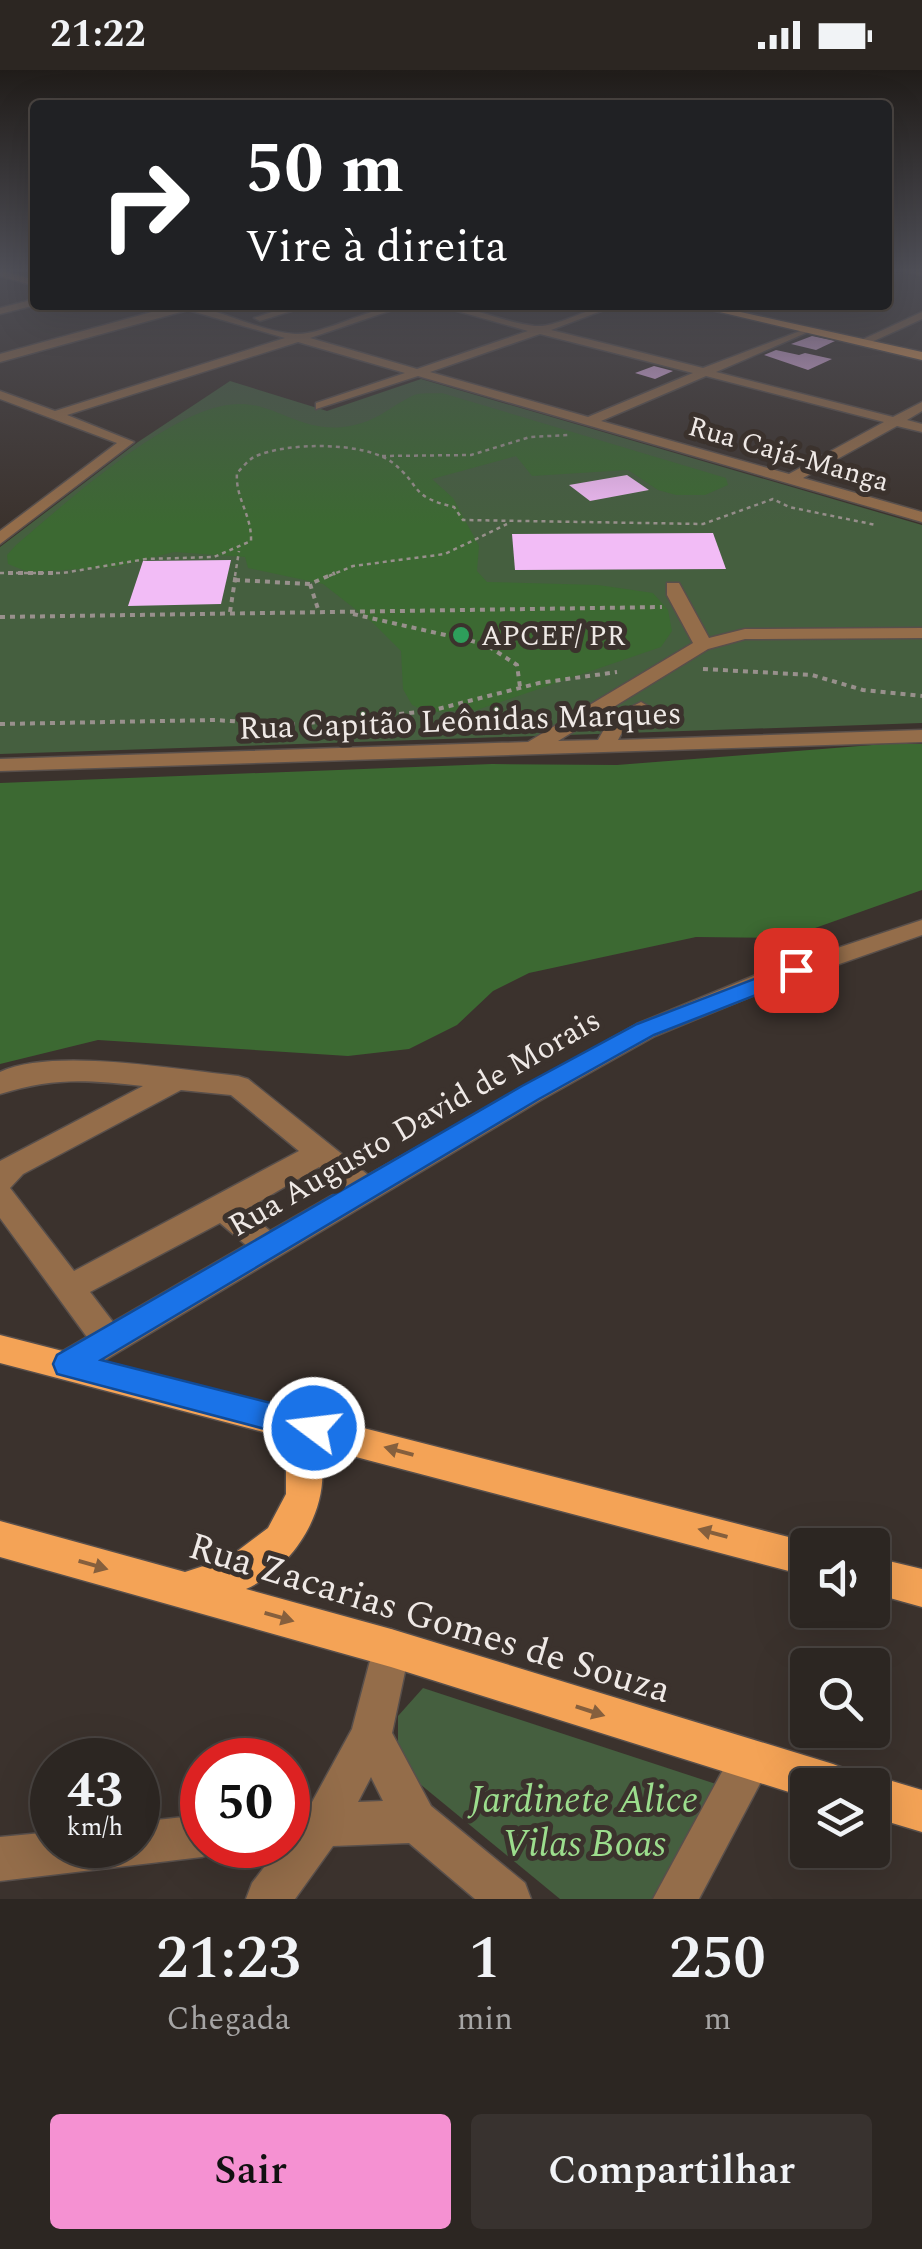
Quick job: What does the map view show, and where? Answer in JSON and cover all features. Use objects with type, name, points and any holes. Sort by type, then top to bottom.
[{"type":"main road","points":[[0,1349],[790,1553]]},
{"type":"main road","points":[[185,1591],[239,1573],[281,1540],[304,1496],[303,1452],[280,1420]]},
{"type":"main road","name":"Rua Zacarias Gomes de Souza","points":[[0,1539],[391,1648],[790,1773]]},
{"type":"main road","points":[[890,1580],[922,1588]]},
{"type":"main road","points":[[890,1801],[922,1810]]},
{"type":"street","points":[[58,414],[244,354]]},
{"type":"street","name":"Rua Cajá-Manga","points":[[355,354],[922,517]]},
{"type":"street","points":[[321,406],[470,354]]},
{"type":"street","points":[[633,354],[922,428]]},
{"type":"street","points":[[588,422],[747,354]]},
{"type":"street","points":[[0,395],[127,442],[0,539]]},
{"type":"street","points":[[790,480],[922,406]]},
{"type":"street","points":[[673,587],[677,606],[698,627],[702,645]]},
{"type":"street","points":[[533,748],[702,645],[745,634],[922,633]]},
{"type":"street","points":[[605,746],[618,721],[641,708],[616,697]]},
{"type":"street","points":[[593,710],[618,721]]},
{"type":"street","name":"Rua Capitão Leônidas Marques","points":[[0,764],[922,736]]},
{"type":"street","name":"Rua Augusto David de Morais","points":[[68,1364],[646,1030],[765,981],[922,927]]},
{"type":"street","points":[[0,1084],[15,1076],[76,1070],[238,1086],[367,1190]]},
{"type":"street","points":[[0,1180],[13,1166],[180,1079]]},
{"type":"street","points":[[69,1288],[224,1208],[321,1152]]},
{"type":"street","points":[[0,1196],[108,1341]]},
{"type":"street","points":[[224,1208],[268,1247]]},
{"type":"street","points":[[310,1819],[371,1735],[391,1648]]},
{"type":"street","points":[[371,1735],[416,1821],[509,1899]]},
{"type":"street","points":[[676,1899],[751,1762]]},
{"type":"street","points":[[310,1824],[416,1821]]},
{"type":"street","points":[[0,1860],[30,1856]]},
{"type":"street","points":[[268,1899],[284,1868]]},
{"type":"path","points":[[378,456],[471,455],[530,437],[572,434]]},
{"type":"path","points":[[0,574],[87,571],[147,559],[217,558],[239,551],[251,541],[252,520],[236,487],[237,473],[252,457],[317,446],[362,449],[378,456],[408,476],[425,500],[454,507],[463,520],[703,524],[772,499]]},
{"type":"path","points":[[763,493],[788,507],[881,525]]},
{"type":"path","points":[[235,580],[310,584],[353,566],[445,554],[510,522]]},
{"type":"path","points":[[230,614],[239,551]]},
{"type":"path","points":[[310,584],[318,612]]},
{"type":"path","points":[[0,617],[677,606]]},
{"type":"path","points":[[340,612],[485,644],[517,666],[520,687]]},
{"type":"path","points":[[0,724],[216,720],[286,725],[430,710],[576,676],[664,668],[812,676],[862,690],[922,696]]},
{"type":"green space","name":"APCEF/ PR","points":[[421,379],[922,525],[922,723],[0,754],[0,547],[138,442],[230,381],[327,411]]},
{"type":"green space","points":[[442,393],[726,478],[728,485],[705,495],[676,495],[658,490],[628,470],[532,476],[516,456],[432,479],[453,498],[479,546],[477,571],[487,582],[598,585],[653,593],[668,610],[672,631],[661,647],[477,710],[428,712],[412,705],[403,689],[401,651],[323,584],[248,568],[245,557],[174,552],[116,567],[28,572],[8,564],[7,555],[16,545],[122,458],[185,420],[214,408],[253,405],[314,426],[343,427],[372,419],[415,395]]},
{"type":"green space","points":[[922,744],[922,890],[787,938],[696,937],[529,973],[493,991],[457,1025],[409,1049],[348,1056],[98,1040],[0,1064],[0,783],[492,764],[617,765]]},
{"type":"green space","name":"Jardinete Alice Vilas Boas","points":[[423,1688],[716,1784],[654,1899],[560,1899],[398,1766],[398,1716]]},
{"type":"building","points":[[811,354],[832,359],[808,370],[764,355]]},
{"type":"building","points":[[654,366],[673,371],[655,379],[635,373]]},
{"type":"building","points":[[627,475],[649,490],[590,501],[569,485]]},
{"type":"building","points":[[713,533],[726,569],[515,570],[512,534]]},
{"type":"building","points":[[231,560],[221,604],[128,606],[143,561]]},
{"type":"place","name":"APCEF/ PR","points":[[461,635]]},
{"type":"route","points":[[314,1428],[68,1364],[530,1093],[646,1030],[796,970]]}]
